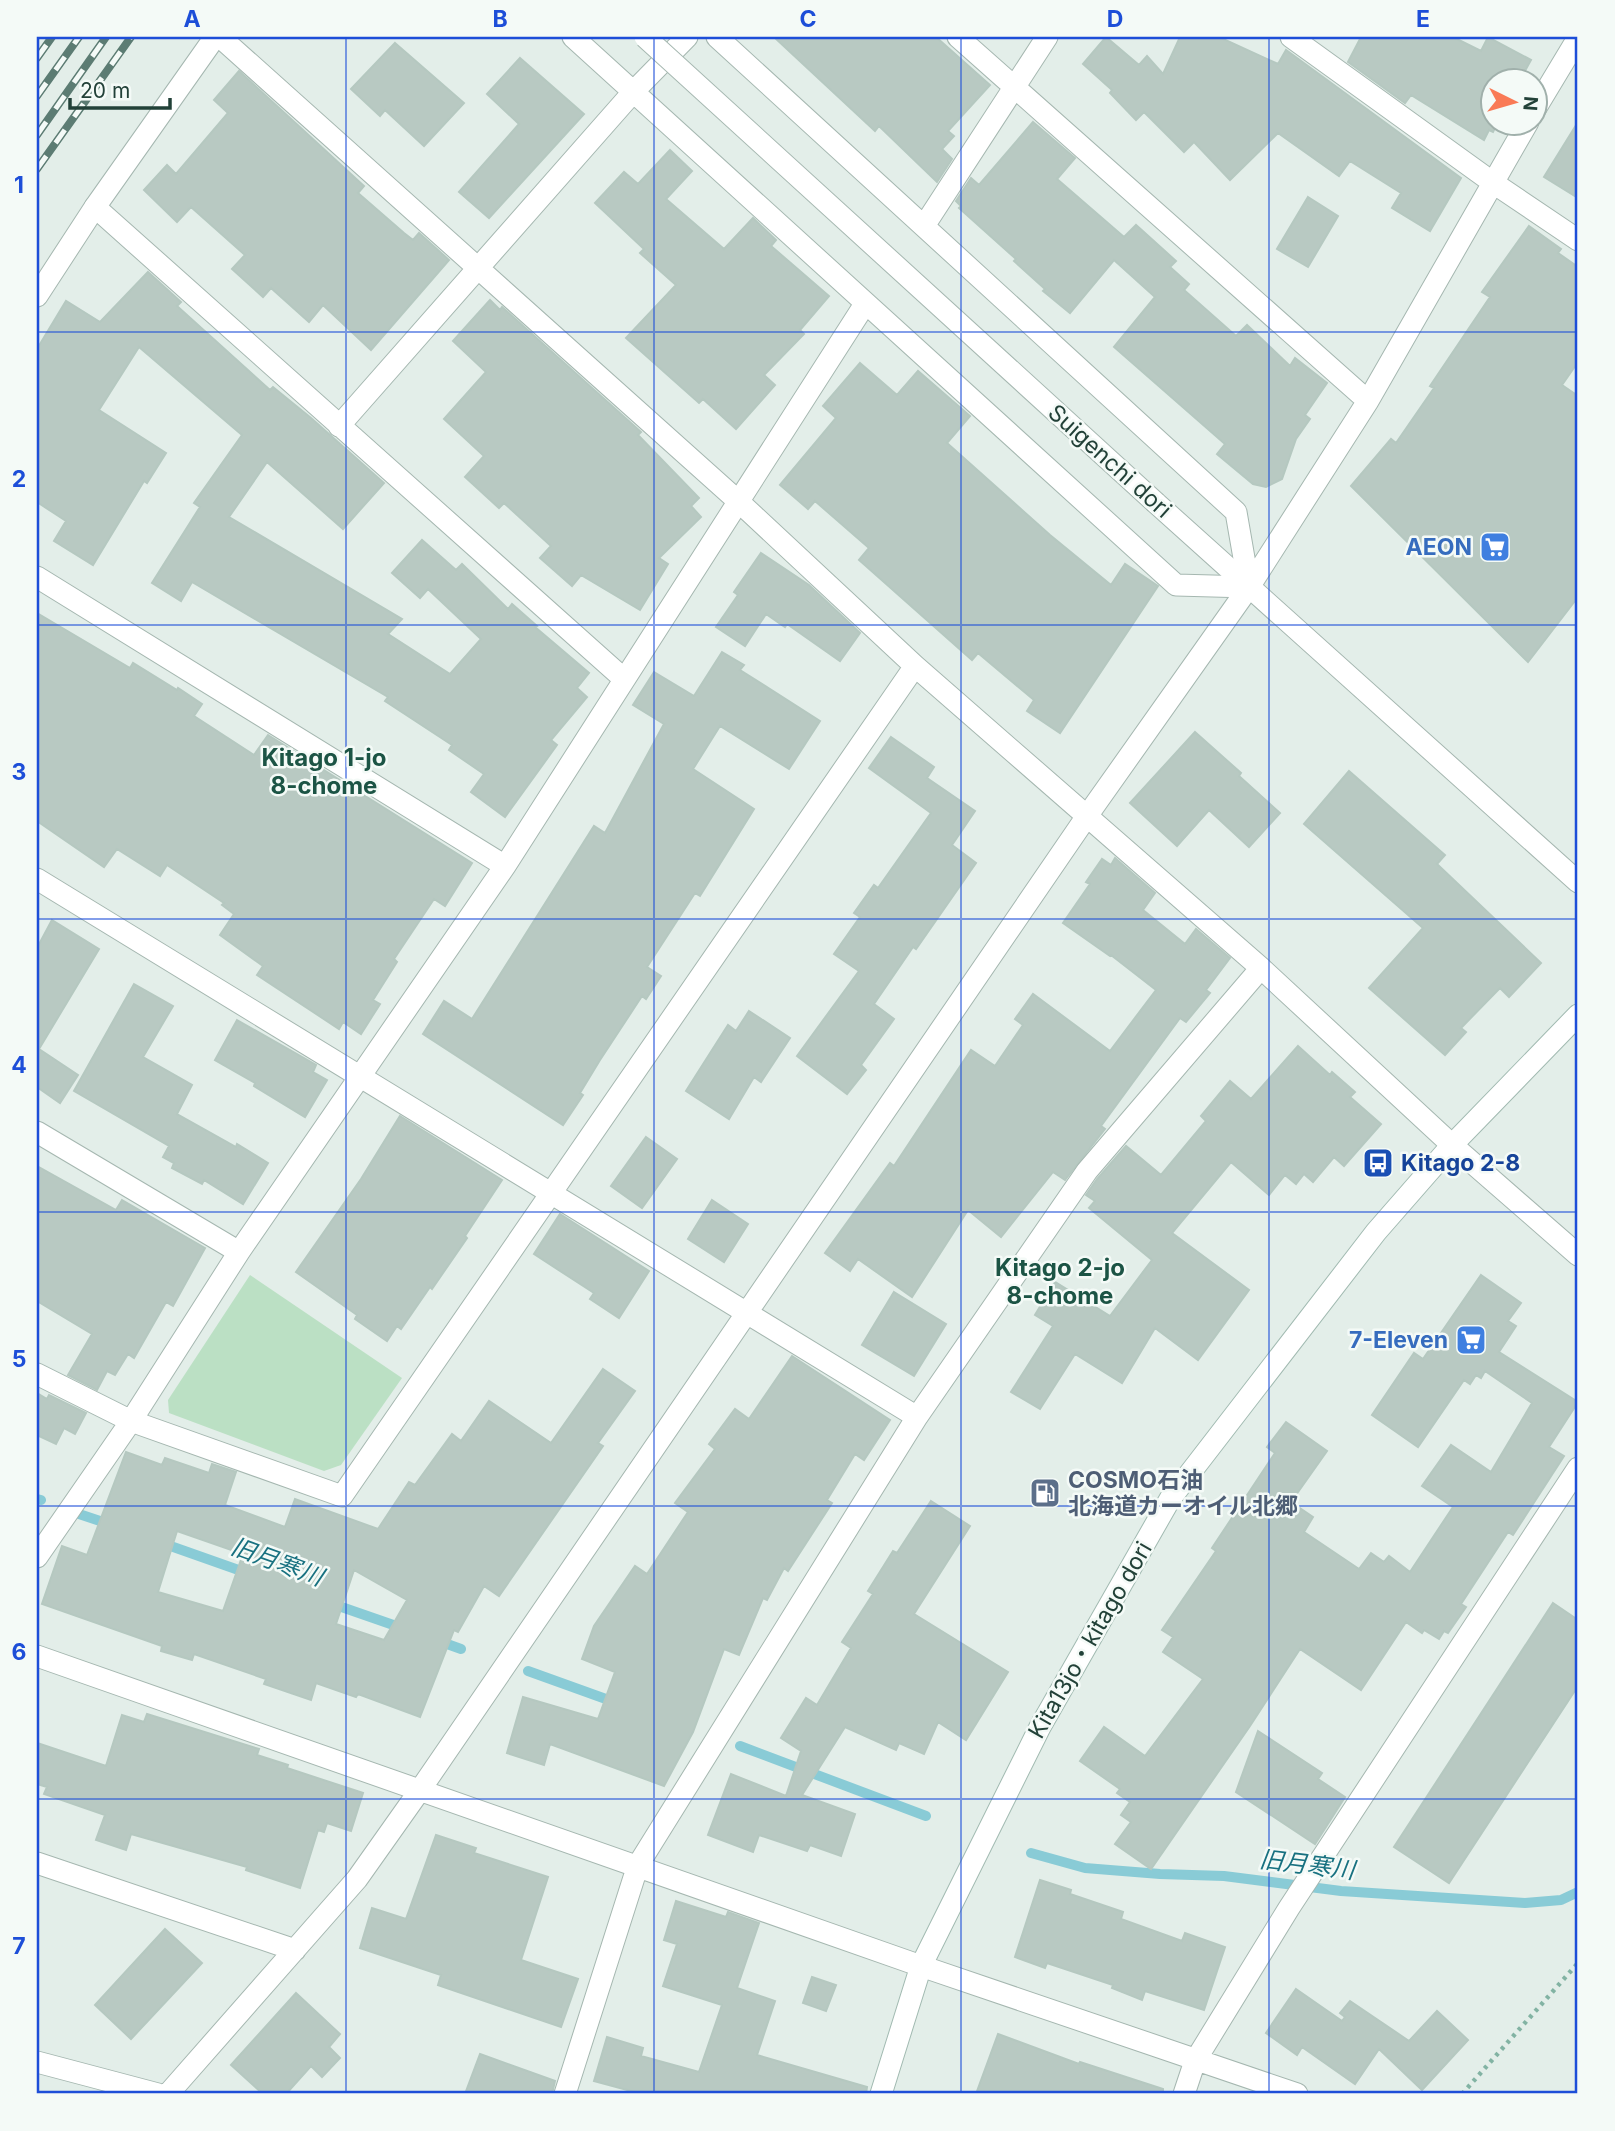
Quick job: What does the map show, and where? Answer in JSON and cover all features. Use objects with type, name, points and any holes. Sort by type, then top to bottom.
[{"type":"street","points":[[37,296],[94,206],[218,37],[737,501],[915,666],[1261,968],[1452,1145],[1578,1255]]},
{"type":"street","points":[[573,37],[1176,585],[1249,587]]},
{"type":"street","name":"Suigenchi dori","points":[[645,37],[1156,503],[1578,882]]},
{"type":"street","points":[[339,426],[634,91],[687,37]]},
{"type":"street","points":[[717,37],[1236,512],[1249,587]]},
{"type":"street","points":[[958,37],[1368,401]]},
{"type":"street","points":[[924,226],[1047,37]]},
{"type":"street","points":[[1291,37],[1312,43],[1492,182],[1578,240]]},
{"type":"street","points":[[1548,89],[1578,38]]},
{"type":"street","points":[[168,2094],[356,1879],[420,1790],[1087,816],[1249,587],[1368,401],[1520,136]]},
{"type":"street","points":[[94,206],[624,679]]},
{"type":"street","points":[[37,1557],[131,1420],[239,1252],[505,866],[865,304]]},
{"type":"street","points":[[37,577],[505,866]]},
{"type":"street","points":[[37,1374],[131,1420],[342,1496],[915,666]]},
{"type":"street","points":[[37,880],[917,1417]]},
{"type":"street","points":[[565,2094],[638,1865],[917,1417],[1087,1171],[1261,968]]},
{"type":"street","name":"Kita13jo・kitago dori","points":[[881,2094],[921,1966],[1040,1727],[1170,1499],[1376,1232],[1452,1145],[1578,1015]]},
{"type":"street","points":[[37,1132],[239,1252]]},
{"type":"street","points":[[1184,2094],[1195,2060],[1289,1908],[1578,1468]]},
{"type":"street","points":[[37,1656],[921,1966],[1297,2094]]},
{"type":"street","points":[[37,1863],[295,1951]]},
{"type":"street","points":[[37,2062],[158,2094]]},
{"type":"path","points":[[1462,2094],[1578,1963]]},
{"type":"green space","points":[[250,1275],[402,1378],[341,1465],[324,1471],[169,1413],[168,1400]]},
{"type":"building","points":[[774,37],[936,37],[990,85],[948,131],[954,136],[942,149],[952,159],[937,182],[879,126],[875,131]]},
{"type":"building","points":[[1106,37],[1139,65],[1147,56],[1163,74],[1180,37],[1219,37],[1278,64],[1286,50],[1461,178],[1430,231],[1392,208],[1401,193],[1350,161],[1339,176],[1278,133],[1230,180],[1194,142],[1184,152],[1144,112],[1136,120],[1110,93],[1112,90],[1083,64]]},
{"type":"building","points":[[1361,37],[1453,37],[1481,51],[1488,37],[1531,60],[1528,66],[1478,66],[1478,136],[1486,136],[1484,140],[1411,95],[1405,103],[1348,62]]},
{"type":"building","points":[[395,43],[464,103],[424,146],[385,110],[380,116],[351,89]]},
{"type":"building","points":[[520,58],[584,114],[489,218],[459,192],[519,124],[487,94]]},
{"type":"building","points":[[239,71],[364,186],[358,193],[413,240],[419,233],[449,260],[371,350],[323,305],[309,322],[271,288],[263,297],[232,269],[245,255],[191,207],[177,222],[144,190],[167,165],[176,174],[228,113],[214,100]]},
{"type":"building","points":[[1033,122],[1075,158],[1057,179],[1124,237],[1136,225],[1176,261],[1170,267],[1189,284],[1184,290],[1236,336],[1247,325],[1290,366],[1295,358],[1327,383],[1305,415],[1310,419],[1296,439],[1282,479],[1266,487],[1253,484],[1217,454],[1225,444],[1114,347],[1155,297],[1114,260],[1070,313],[1043,291],[1045,289],[1014,261],[1016,259],[959,208],[961,206],[956,201],[971,178],[979,185]]},
{"type":"building","points":[[1578,122],[1578,198],[1544,177]]},
{"type":"building","points":[[670,150],[692,171],[666,199],[724,249],[753,218],[776,240],[771,246],[829,296],[800,330],[804,334],[764,375],[775,385],[736,429],[703,399],[699,403],[626,338],[676,285],[640,253],[644,249],[595,203],[624,172],[638,184]]},
{"type":"building","points":[[1308,197],[1338,216],[1308,267],[1277,249]]},
{"type":"building","points":[[1529,226],[1561,249],[1558,253],[1578,267],[1578,362],[1562,385],[1578,396],[1578,597],[1528,662],[1351,486],[1391,439],[1396,443],[1434,388],[1430,386],[1490,297],[1482,292]]},
{"type":"building","points":[[148,272],[181,302],[177,306],[270,390],[273,387],[311,418],[384,483],[343,529],[267,462],[229,517],[402,619],[388,634],[450,674],[481,639],[428,589],[420,598],[392,573],[422,540],[456,570],[462,564],[508,609],[512,604],[589,673],[577,688],[587,697],[551,740],[557,745],[505,817],[471,792],[484,774],[449,750],[452,745],[385,701],[388,697],[192,582],[181,601],[152,583],[200,507],[194,503],[242,435],[139,347],[99,410],[166,453],[147,483],[144,481],[93,565],[54,541],[66,521],[37,502],[37,349],[66,301],[100,322]]},
{"type":"building","points":[[490,300],[500,310],[502,307],[641,432],[638,435],[699,498],[691,506],[701,517],[659,558],[668,564],[640,610],[581,575],[572,586],[540,558],[551,546],[504,503],[499,508],[465,477],[484,456],[444,419],[486,372],[453,341]]},
{"type":"building","points":[[860,363],[897,395],[918,371],[970,416],[947,443],[1050,535],[1111,585],[1125,564],[1158,586],[1060,733],[1027,711],[1034,700],[978,653],[972,660],[859,560],[869,548],[815,501],[808,509],[780,485],[836,418],[823,406]]},
{"type":"building","points":[[761,553],[809,585],[860,633],[840,661],[787,624],[785,627],[766,614],[745,646],[716,627],[738,595],[734,592]]},
{"type":"building","points":[[37,613],[130,668],[133,663],[177,690],[178,688],[202,704],[194,716],[254,755],[268,735],[472,863],[445,906],[434,899],[394,959],[397,962],[373,1000],[380,1004],[361,1034],[343,1022],[339,1029],[257,975],[263,966],[220,935],[234,914],[222,905],[224,903],[167,865],[160,876],[117,849],[104,867],[37,821]]},
{"type":"building","points":[[722,652],[744,665],[740,670],[820,721],[789,769],[720,726],[693,769],[754,809],[700,896],[695,893],[647,967],[661,976],[646,999],[642,996],[600,1060],[580,1093],[583,1095],[563,1125],[423,1034],[444,1001],[472,1019],[594,826],[605,833],[664,724],[633,705],[654,672],[694,696]]},
{"type":"building","points":[[1195,732],[1280,813],[1249,847],[1209,810],[1177,846],[1130,803]]},
{"type":"building","points":[[891,737],[934,767],[927,778],[975,811],[952,845],[976,863],[874,1004],[894,1019],[861,1065],[866,1070],[847,1094],[797,1056],[859,971],[834,954],[860,917],[854,913],[874,885],[878,888],[931,813],[869,768]]},
{"type":"building","points":[[1349,771],[1445,855],[1437,864],[1541,963],[1509,997],[1500,988],[1461,1028],[1466,1032],[1445,1055],[1369,988],[1423,928],[1304,824]]},
{"type":"building","points":[[1115,858],[1155,893],[1143,910],[1185,944],[1196,929],[1230,958],[1206,990],[1210,993],[1186,1022],[1180,1018],[1101,1126],[1105,1129],[1065,1180],[1053,1172],[1001,1237],[968,1210],[912,1297],[858,1259],[850,1271],[825,1253],[890,1163],[894,1166],[971,1050],[995,1066],[1023,1025],[1015,1019],[1033,994],[1110,1051],[1156,990],[1063,923],[1090,884],[1086,882],[1102,859],[1111,865]]},
{"type":"building","points":[[52,920],[99,949],[39,1049],[78,1075],[60,1103],[37,1087],[37,948]]},
{"type":"building","points":[[134,984],[173,1006],[143,1057],[192,1085],[177,1114],[268,1163],[243,1204],[204,1180],[202,1184],[172,1168],[174,1163],[163,1157],[169,1146],[74,1091]]},
{"type":"building","points":[[749,1011],[790,1038],[761,1082],[754,1077],[729,1119],[686,1091],[728,1025],[736,1031]]},
{"type":"building","points":[[237,1020],[316,1065],[313,1072],[327,1080],[305,1117],[215,1060]]},
{"type":"building","points":[[1298,1046],[1330,1075],[1332,1072],[1355,1092],[1350,1097],[1381,1124],[1344,1166],[1334,1157],[1313,1182],[1304,1174],[1296,1184],[1285,1175],[1269,1195],[1231,1162],[1172,1233],[1249,1290],[1198,1360],[1155,1328],[1122,1383],[1075,1354],[1040,1409],[1011,1392],[1053,1326],[1035,1315],[1055,1282],[1110,1316],[1152,1260],[1089,1208],[1095,1201],[1086,1195],[1097,1179],[1126,1146],[1161,1175],[1206,1121],[1201,1116],[1230,1081],[1251,1099]]},
{"type":"building","points":[[400,1116],[502,1180],[432,1289],[430,1287],[401,1329],[397,1326],[387,1341],[355,1319],[357,1315],[296,1272],[361,1179]]},
{"type":"building","points":[[646,1137],[677,1159],[642,1208],[611,1186]]},
{"type":"building","points":[[37,1166],[116,1210],[122,1200],[205,1248],[173,1306],[166,1302],[134,1358],[128,1354],[115,1375],[107,1371],[97,1390],[68,1375],[92,1334],[37,1301]]},
{"type":"building","points":[[712,1200],[748,1224],[724,1262],[688,1239]]},
{"type":"building","points":[[560,1214],[649,1271],[619,1318],[590,1299],[594,1293],[534,1254]]},
{"type":"building","points":[[1481,1275],[1521,1303],[1508,1321],[1516,1326],[1499,1352],[1578,1402],[1549,1447],[1564,1456],[1513,1535],[1508,1532],[1461,1604],[1466,1607],[1448,1633],[1444,1631],[1439,1639],[1424,1630],[1422,1633],[1406,1622],[1361,1690],[1300,1649],[1151,1869],[1115,1844],[1131,1822],[1121,1815],[1130,1802],[1117,1793],[1120,1789],[1080,1761],[1104,1727],[1145,1756],[1203,1679],[1163,1652],[1173,1637],[1162,1630],[1216,1551],[1212,1548],[1275,1453],[1267,1447],[1286,1422],[1327,1451],[1291,1502],[1313,1517],[1304,1532],[1359,1569],[1371,1553],[1384,1562],[1389,1556],[1410,1572],[1453,1507],[1422,1486],[1451,1445],[1491,1472],[1532,1403],[1485,1371],[1481,1378],[1476,1375],[1470,1384],[1464,1380],[1418,1447],[1372,1415],[1414,1353],[1423,1359]]},
{"type":"building","points":[[894,1292],[946,1324],[914,1376],[862,1345]]},
{"type":"building","points":[[792,1356],[890,1420],[864,1460],[855,1454],[827,1500],[832,1503],[788,1571],[784,1568],[767,1600],[763,1598],[739,1655],[724,1649],[693,1732],[664,1786],[550,1744],[544,1765],[507,1753],[523,1697],[598,1719],[615,1672],[582,1659],[594,1626],[635,1566],[647,1574],[688,1512],[675,1503],[715,1449],[709,1444],[735,1409],[749,1419]]},
{"type":"building","points":[[603,1369],[635,1391],[598,1443],[603,1446],[499,1596],[484,1586],[458,1632],[454,1630],[420,1717],[358,1694],[356,1697],[316,1683],[311,1700],[264,1684],[266,1679],[194,1654],[192,1660],[161,1651],[162,1646],[42,1604],[62,1546],[87,1555],[126,1452],[162,1465],[165,1458],[209,1473],[212,1464],[236,1472],[225,1505],[285,1527],[295,1499],[378,1529],[409,1482],[415,1485],[452,1434],[461,1441],[489,1401],[551,1443]],"holes":[[[177,1531],[243,1554],[223,1611],[158,1592]],[[354,1570],[407,1600],[384,1640],[336,1624]]]},
{"type":"building","points":[[37,1393],[47,1399],[49,1395],[86,1413],[75,1434],[64,1428],[56,1444],[37,1435]]},
{"type":"building","points":[[931,1501],[970,1526],[914,1614],[1008,1672],[966,1740],[938,1722],[924,1754],[899,1743],[896,1750],[845,1727],[802,1795],[855,1814],[841,1856],[810,1845],[807,1851],[759,1835],[753,1852],[708,1835],[731,1774],[786,1796],[801,1751],[781,1738],[806,1698],[817,1705],[851,1648],[842,1642],[873,1594],[868,1591],[893,1551],[897,1553]]},
{"type":"building","points":[[1553,1603],[1578,1620],[1578,1686],[1449,1883],[1394,1847]]},
{"type":"building","points":[[147,1714],[259,1749],[257,1755],[288,1765],[287,1768],[363,1793],[351,1831],[327,1823],[324,1832],[318,1830],[300,1888],[246,1870],[247,1867],[131,1834],[126,1850],[96,1840],[105,1815],[44,1794],[47,1787],[37,1784],[37,1743],[106,1766],[122,1715],[144,1722]]},
{"type":"building","points":[[1258,1731],[1322,1773],[1318,1779],[1345,1797],[1315,1844],[1236,1792]]},
{"type":"building","points":[[436,1835],[476,1848],[474,1853],[548,1877],[521,1960],[578,1979],[561,2027],[438,1985],[441,1975],[360,1948],[372,1908],[406,1919]]},
{"type":"building","points":[[1040,1880],[1071,1890],[1070,1894],[1123,1912],[1121,1919],[1182,1941],[1185,1933],[1225,1947],[1204,2010],[1145,1991],[1142,2000],[1112,1988],[1113,1985],[1047,1963],[1045,1968],[1015,1957]]},
{"type":"building","points":[[676,1901],[726,1917],[728,1912],[759,1923],[737,1988],[775,2001],[757,2055],[867,2087],[866,2094],[642,2094],[594,2081],[607,2037],[643,2048],[641,2056],[699,2072],[722,2005],[663,1986],[677,1944],[664,1940]]},
{"type":"building","points":[[165,1929],[202,1963],[131,2039],[95,2005]]},
{"type":"building","points":[[812,1977],[836,1985],[826,2011],[803,2003]]},
{"type":"building","points":[[1296,1989],[1342,2021],[1345,2017],[1340,2013],[1350,2001],[1409,2041],[1437,2011],[1468,2040],[1422,2090],[1379,2049],[1355,2084],[1302,2047],[1297,2055],[1266,2033]]},
{"type":"building","points":[[296,1993],[340,2034],[329,2047],[340,2058],[322,2077],[311,2066],[286,2094],[263,2094],[231,2065]]},
{"type":"building","points":[[998,2034],[1079,2064],[1080,2062],[1163,2089],[1163,2094],[976,2094]]},
{"type":"building","points":[[480,2054],[555,2081],[552,2094],[465,2094]]},
{"type":"waterway","name":"旧月寒川","points":[[37,1499],[41,1500]]},
{"type":"waterway","name":"旧月寒川","points":[[79,1514],[112,1525]]},
{"type":"waterway","name":"旧月寒川","points":[[162,1543],[247,1573]]},
{"type":"waterway","name":"旧月寒川","points":[[330,1603],[402,1628]]},
{"type":"waterway","name":"旧月寒川","points":[[436,1640],[461,1649]]},
{"type":"waterway","name":"旧月寒川","points":[[528,1671],[617,1703]]},
{"type":"waterway","name":"旧月寒川","points":[[740,1746],[926,1816]]},
{"type":"waterway","name":"旧月寒川","points":[[1031,1853],[1085,1868],[1224,1876],[1341,1891],[1525,1903],[1561,1900],[1578,1892]]},
{"type":"railway","points":[[37,58],[52,37]]},
{"type":"railway","points":[[37,96],[79,37]]},
{"type":"railway","points":[[37,135],[106,37]]},
{"type":"railway","points":[[37,169],[131,37]]},
{"type":"place","name":"AEON","points":[[1495,547]]},
{"type":"place","name":"Kitago 2-8","points":[[1378,1163]]},
{"type":"place","name":"7-Eleven","points":[[1471,1340]]},
{"type":"place","name":"COSMO石油 北海道カーオイル北郷","points":[[1045,1493]]},
{"type":"district","name":"Kitago 1-jo 8-chome","points":[[324,772]]},
{"type":"district","name":"Kitago 2-jo 8-chome","points":[[1060,1282]]}]
